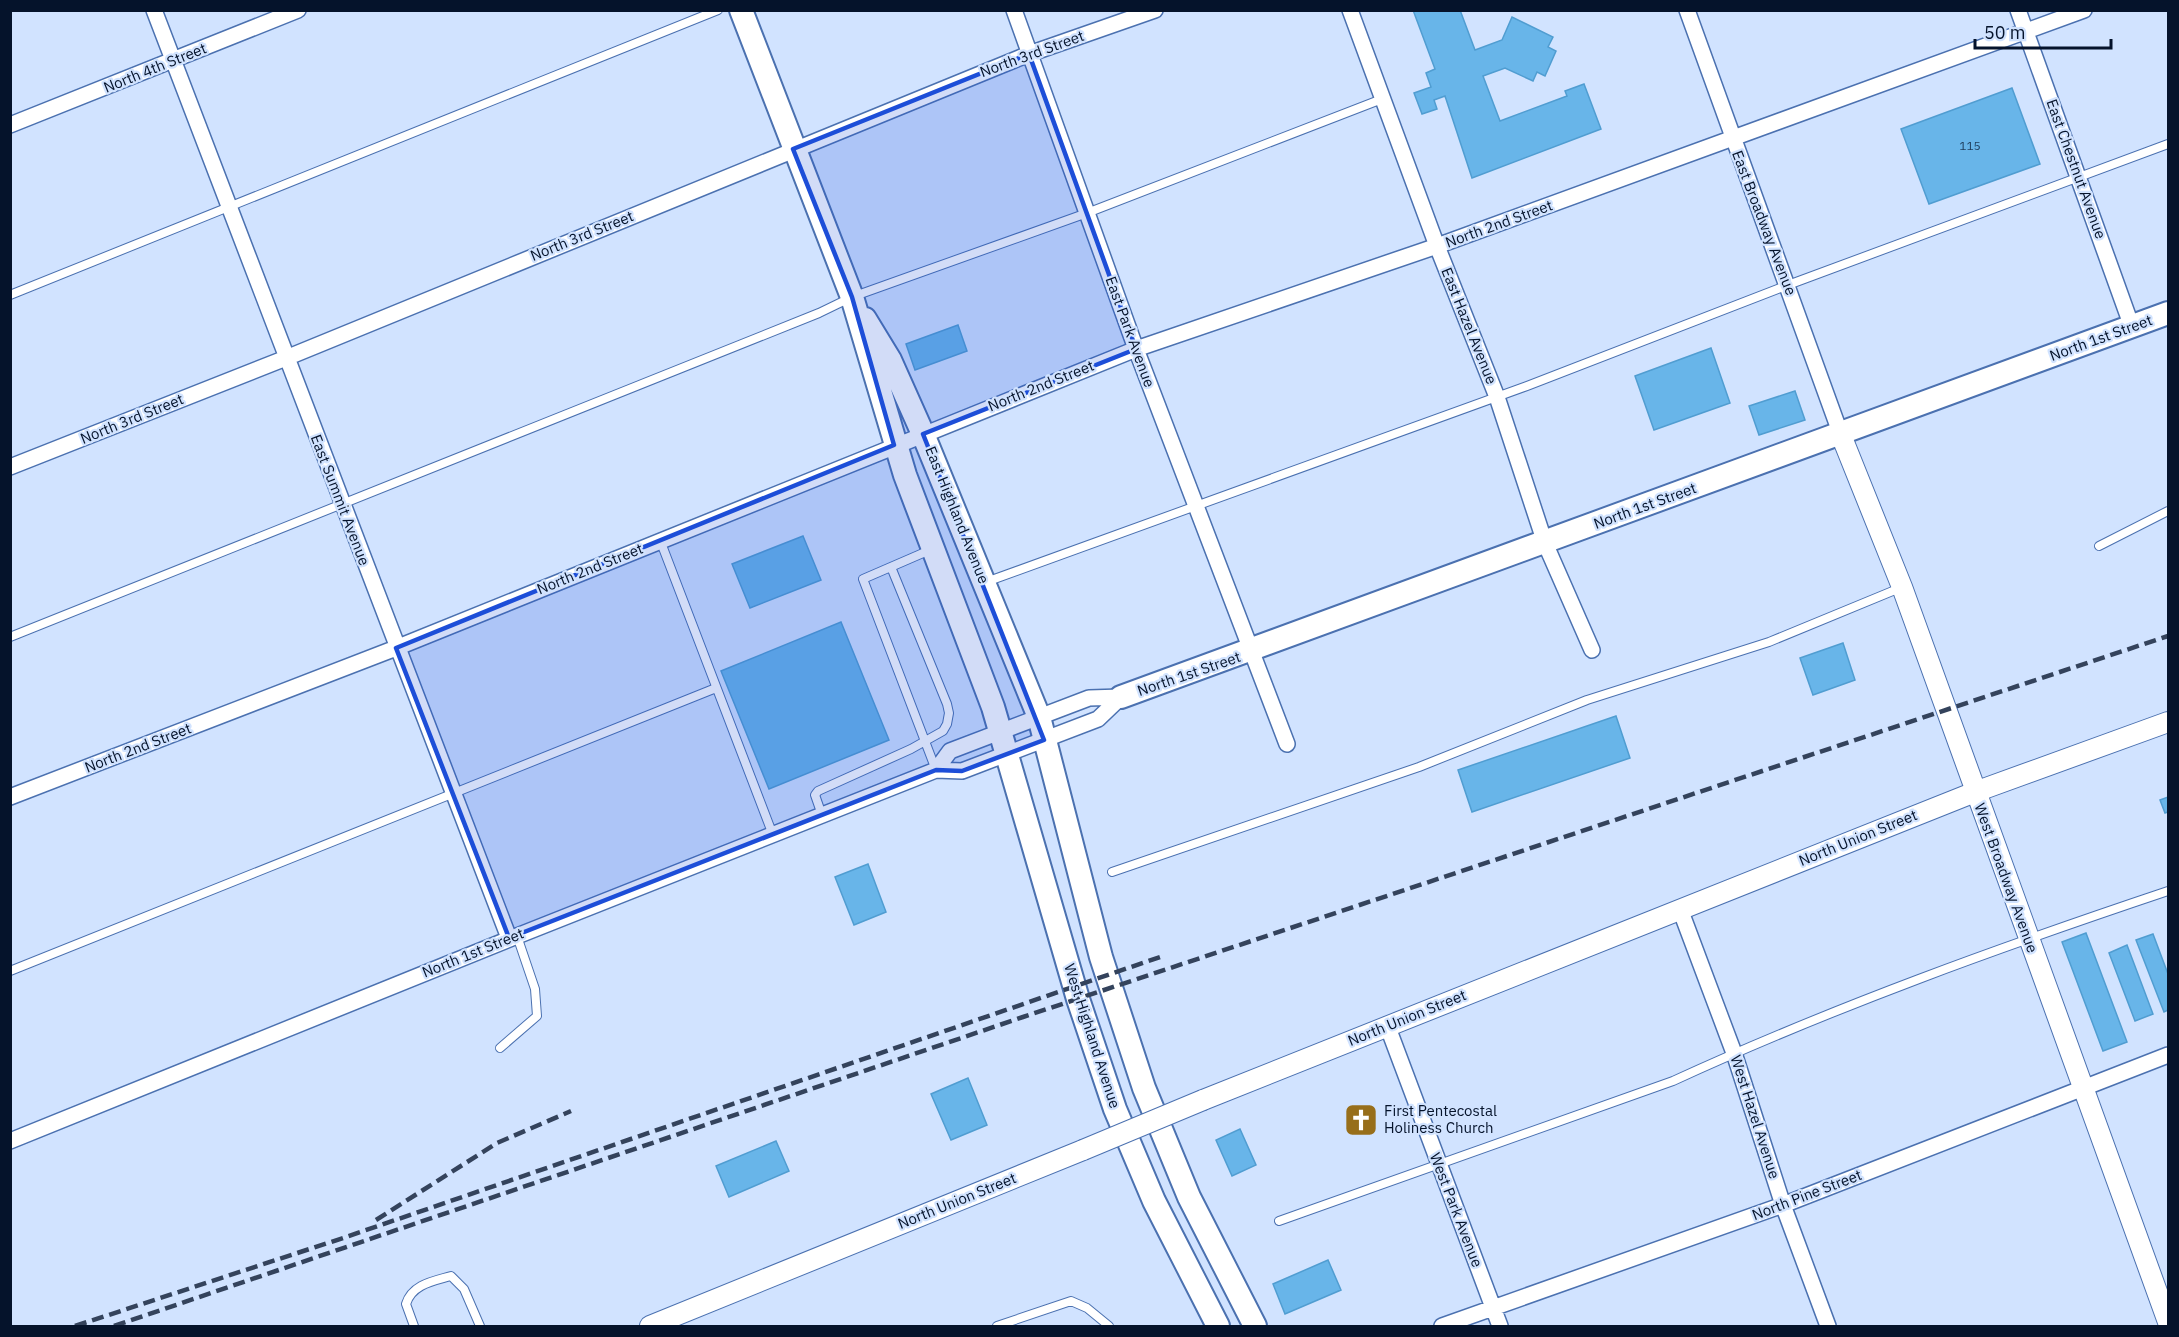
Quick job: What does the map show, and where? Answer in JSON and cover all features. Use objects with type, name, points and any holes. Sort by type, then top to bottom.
[{"type":"main road","name":"East Highland Avenue","points":[[741,10],[852,297],[894,445],[1001,732]]},
{"type":"main road","name":"East Highland Avenue","points":[[852,297],[890,360],[923,434],[1039,717],[1044,740]]},
{"type":"main road","name":"North 1st Street","points":[[1121,698],[2169,314]]},
{"type":"main road","name":"West Highland Avenue","points":[[1001,732],[1078,999],[1115,1109],[1154,1201],[1218,1326]]},
{"type":"main road","points":[[1044,740],[1101,957],[1144,1088],[1189,1197],[1255,1326]]},
{"type":"street","name":"East Summit Avenue","points":[[154,10],[396,648],[453,794],[513,937]]},
{"type":"street","name":"North 4th Street","points":[[10,125],[298,10]]},
{"type":"street","name":"East Park Avenue","points":[[1014,10],[1136,349],[1250,652]]},
{"type":"street","name":"North 3rd Street","points":[[10,467],[286,358],[1029,54],[1155,10]]},
{"type":"street","name":"East Hazel Avenue","points":[[1350,10],[1437,246],[1497,397],[1545,543]]},
{"type":"street","name":"East Broadway Avenue","points":[[1687,10],[1788,285],[1840,435]]},
{"type":"street","name":"East Chestnut Avenue","points":[[2018,10],[2132,327]]},
{"type":"street","name":"North 2nd Street","points":[[10,797],[396,648],[1136,349],[1437,246],[1733,140],[2084,10]]},
{"type":"street","name":"West Broadway Avenue","points":[[1840,435],[1902,587],[2169,1322]]},
{"type":"street","points":[[1545,543],[1592,650]]},
{"type":"street","points":[[1250,652],[1287,744]]},
{"type":"street","name":"North 1st Street","points":[[936,770],[950,751],[1089,698],[1121,698]]},
{"type":"street","name":"North 1st Street","points":[[10,1140],[513,937],[936,770],[962,771],[1098,719],[1121,698]]},
{"type":"street","name":"North Union Street","points":[[654,1326],[1387,1025],[1975,792],[2169,722]]},
{"type":"street","name":"West Hazel Avenue","points":[[1680,909],[1734,1053],[1783,1205],[1828,1326]]},
{"type":"street","name":"West Park Avenue","points":[[1387,1025],[1500,1326]]},
{"type":"street","name":"North Pine Street","points":[[1442,1326],[1783,1205],[2169,1055]]},
{"type":"lane","points":[[10,295],[718,10]]},
{"type":"lane","points":[[10,637],[819,314],[852,297],[1087,213],[1382,99]]},
{"type":"lane","points":[[984,582],[1497,397],[1788,285],[2169,144]]},
{"type":"lane","points":[[2099,546],[2169,512]]},
{"type":"lane","points":[[660,540],[773,835]]},
{"type":"lane","points":[[931,549],[863,579],[936,770]]},
{"type":"lane","points":[[822,815],[815,795],[818,791],[924,741],[943,731],[947,724],[949,713],[891,567]]},
{"type":"lane","points":[[1112,872],[1419,767],[1587,700],[1769,642],[1902,587]]},
{"type":"lane","points":[[10,971],[716,688]]},
{"type":"lane","points":[[1280,1221],[1673,1081],[1734,1053],[2028,938],[2169,891]]},
{"type":"lane","points":[[500,1048],[537,1016],[535,989],[513,937]]},
{"type":"lane","points":[[414,1326],[406,1304],[412,1293],[426,1284],[451,1276],[464,1289],[480,1326]]},
{"type":"lane","points":[[997,1326],[1071,1301],[1087,1308],[1109,1326]]},
{"type":"highlighted area","points":[[1029,54],[1136,349],[923,434],[1044,740],[962,771],[936,770],[509,938],[396,648],[894,445],[852,297],[793,149]]},
{"type":"building","points":[[1413,10],[1460,10],[1475,50],[1502,40],[1512,17],[1553,37],[1548,47],[1556,51],[1545,76],[1537,72],[1533,81],[1505,68],[1483,76],[1500,121],[1567,96],[1565,91],[1584,84],[1601,129],[1472,178],[1445,96],[1434,100],[1437,109],[1422,114],[1414,93],[1431,87],[1426,73],[1435,69]]},
{"type":"building","points":[[2012,88],[2040,164],[1929,204],[1901,129]]},
{"type":"building","points":[[958,325],[967,351],[915,370],[906,344]]},
{"type":"building","points":[[1711,348],[1730,403],[1654,430],[1635,376]]},
{"type":"building","points":[[1795,391],[1805,420],[1759,435],[1749,406]]},
{"type":"building","points":[[803,536],[821,580],[750,608],[732,564]]},
{"type":"building","points":[[841,622],[889,740],[769,789],[721,671]]},
{"type":"building","points":[[1843,643],[1855,680],[1813,695],[1800,658]]},
{"type":"building","points":[[1616,716],[1630,758],[1472,812],[1458,770]]},
{"type":"building","points":[[2168,797],[2168,812],[2165,813],[2160,800]]},
{"type":"building","points":[[868,864],[886,912],[854,925],[835,877]]},
{"type":"building","points":[[2086,933],[2127,1042],[2103,1051],[2062,942]]},
{"type":"building","points":[[2153,934],[2168,974],[2168,1010],[2164,1012],[2136,940]]},
{"type":"building","points":[[2127,945],[2153,1014],[2135,1021],[2109,953]]},
{"type":"building","points":[[968,1078],[987,1125],[951,1140],[931,1094]]},
{"type":"building","points":[[1240,1129],[1256,1165],[1232,1176],[1216,1140]]},
{"type":"building","points":[[776,1141],[789,1171],[729,1197],[716,1166]]},
{"type":"building","points":[[1328,1260],[1341,1290],[1285,1314],[1273,1284]]},
{"type":"railway","points":[[114,1326],[1023,1017],[2168,636]]},
{"type":"railway","points":[[75,1326],[343,1238],[1160,957]]},
{"type":"railway","points":[[376,1220],[497,1143],[571,1111]]},
{"type":"place","name":"First Pentecostal Holiness Church","points":[[1361,1120]]}]
